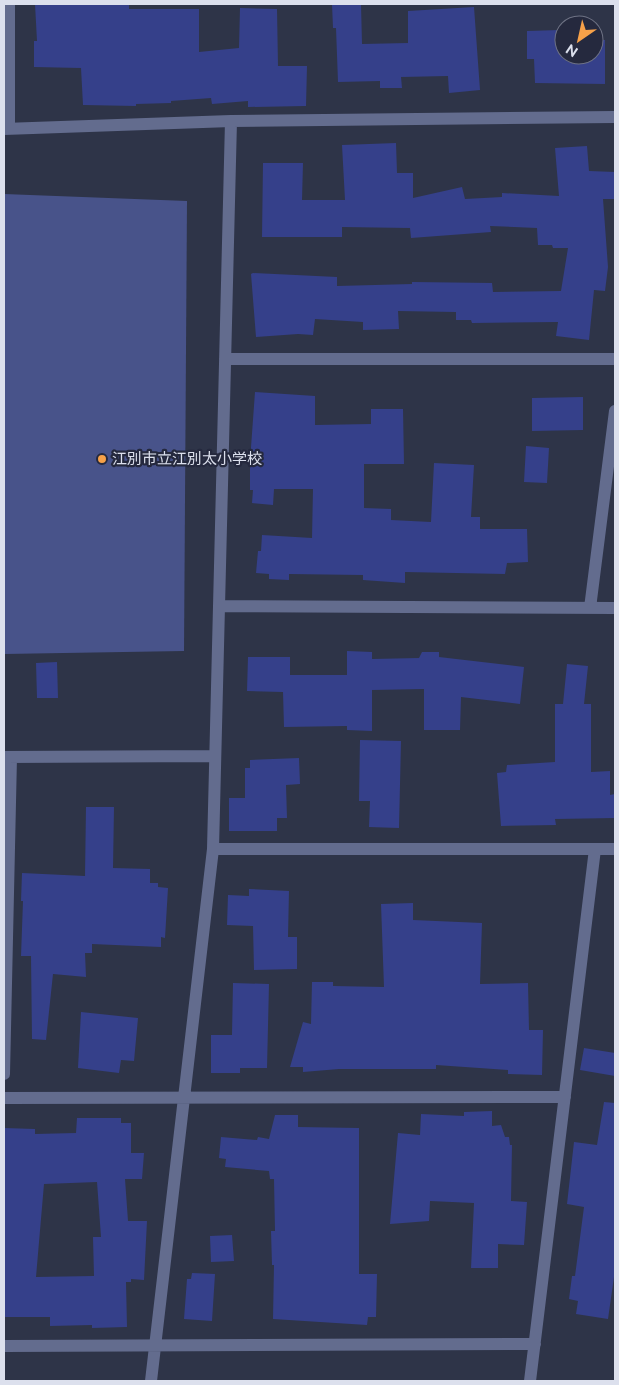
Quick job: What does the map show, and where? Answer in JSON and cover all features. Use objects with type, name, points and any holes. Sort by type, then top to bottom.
[{"type":"street","points":[[8,4],[6,128],[231,121],[615,117]]},
{"type":"street","points":[[151,1381],[212,849],[231,121]]},
{"type":"street","points":[[225,359],[615,359]]},
{"type":"street","points":[[590,608],[615,411]]},
{"type":"street","points":[[219,606],[615,608]]},
{"type":"street","points":[[4,1074],[7,757],[215,756]]},
{"type":"street","points":[[212,849],[615,849]]},
{"type":"street","points":[[530,1381],[595,849]]},
{"type":"street","points":[[4,1098],[565,1097]]},
{"type":"street","points":[[4,1346],[535,1344]]},
{"type":"shaded area","name":"江別市立江別太小学校","points":[[4,194],[187,201],[184,651],[4,654]]},
{"type":"building","points":[[35,4],[129,4],[129,9],[199,9],[199,52],[239,48],[240,8],[277,9],[278,66],[307,66],[306,106],[248,107],[248,101],[212,104],[211,98],[171,101],[171,103],[136,104],[136,106],[83,105],[81,68],[34,67],[34,41],[37,41]]},
{"type":"building","points":[[332,4],[361,4],[362,44],[408,43],[408,11],[474,7],[480,90],[449,93],[448,76],[401,77],[402,88],[380,88],[380,81],[338,82],[336,28],[333,28]]},
{"type":"building","points":[[554,30],[554,65],[604,65],[605,40],[605,84],[535,83],[534,59],[527,59],[527,31]]},
{"type":"building","points":[[396,143],[397,173],[413,173],[413,198],[462,187],[465,199],[502,197],[502,193],[559,196],[555,148],[587,146],[589,171],[615,172],[615,199],[603,199],[608,267],[605,291],[594,290],[589,340],[556,336],[558,322],[472,323],[471,320],[456,320],[456,312],[398,311],[399,329],[363,330],[363,322],[315,319],[313,335],[298,334],[256,337],[251,274],[253,273],[337,277],[337,286],[412,284],[412,282],[492,283],[493,292],[561,291],[568,248],[538,245],[537,228],[490,226],[491,232],[411,238],[410,228],[342,227],[342,237],[262,237],[263,163],[303,163],[302,200],[345,200],[342,145]]},
{"type":"building","points":[[255,392],[315,396],[315,425],[371,424],[371,409],[403,409],[404,464],[364,464],[364,508],[391,509],[391,520],[431,522],[434,463],[474,465],[471,517],[480,517],[480,529],[527,529],[528,562],[507,563],[505,574],[405,572],[405,583],[363,580],[363,575],[289,574],[289,580],[269,579],[269,574],[256,573],[258,551],[261,551],[262,535],[312,538],[313,489],[274,489],[273,505],[252,503],[253,490],[250,490],[250,461]]},
{"type":"building","points":[[583,397],[583,430],[532,431],[532,398]]},
{"type":"building","points":[[526,446],[549,448],[547,483],[524,482]]},
{"type":"building","points":[[347,651],[372,652],[372,659],[419,658],[422,652],[439,652],[439,657],[524,667],[520,704],[461,697],[460,730],[424,730],[424,689],[372,690],[372,731],[347,730],[347,726],[284,727],[283,692],[247,691],[248,657],[290,657],[290,675],[347,675]]},
{"type":"building","points":[[57,662],[58,698],[37,698],[36,663]]},
{"type":"building","points":[[567,664],[588,666],[584,704],[591,704],[591,772],[610,771],[610,795],[615,794],[615,818],[555,819],[556,825],[501,826],[497,773],[506,772],[507,765],[555,762],[555,704],[563,704]]},
{"type":"building","points":[[360,740],[401,741],[399,828],[369,827],[370,801],[359,801]]},
{"type":"building","points":[[299,758],[300,784],[286,785],[287,818],[277,818],[277,831],[229,831],[229,798],[245,798],[245,768],[250,768],[250,760]]},
{"type":"building","points":[[86,807],[114,807],[113,868],[150,869],[150,883],[158,883],[158,887],[168,888],[165,938],[161,937],[161,947],[92,944],[92,953],[85,953],[86,977],[53,974],[46,1040],[32,1039],[31,956],[21,956],[22,873],[85,876]]},
{"type":"building","points":[[249,889],[289,891],[288,937],[297,937],[297,969],[254,970],[253,926],[227,925],[228,895],[249,896]]},
{"type":"building","points":[[413,903],[413,920],[482,923],[480,984],[528,983],[529,1030],[543,1030],[542,1075],[508,1074],[508,1070],[436,1065],[436,1069],[339,1069],[303,1072],[303,1067],[290,1067],[303,1022],[311,1024],[312,982],[333,982],[333,986],[384,987],[381,904]]},
{"type":"building","points":[[233,983],[269,984],[267,1068],[240,1068],[240,1073],[211,1073],[211,1035],[232,1035]]},
{"type":"building","points":[[81,1012],[138,1018],[134,1061],[121,1060],[119,1073],[78,1068]]},
{"type":"building","points":[[584,1048],[615,1053],[615,1076],[580,1070]]},
{"type":"building","points":[[604,1102],[615,1103],[615,1270],[608,1319],[576,1314],[578,1301],[569,1299],[572,1276],[575,1276],[584,1207],[567,1204],[574,1142],[597,1145]]},
{"type":"building","points":[[492,1111],[492,1126],[501,1125],[505,1137],[509,1137],[510,1145],[512,1145],[511,1201],[527,1202],[524,1245],[498,1244],[498,1268],[471,1268],[474,1203],[430,1201],[429,1221],[390,1224],[398,1133],[420,1135],[421,1114],[464,1116],[464,1112]]},
{"type":"building","points":[[275,1115],[298,1115],[298,1127],[359,1128],[359,1274],[377,1274],[376,1317],[368,1317],[367,1325],[273,1319],[274,1265],[272,1265],[271,1231],[275,1231],[274,1179],[270,1179],[269,1171],[225,1167],[226,1159],[219,1158],[221,1137],[257,1140],[258,1137],[269,1139]]},
{"type":"building","points":[[77,1118],[121,1118],[121,1123],[131,1123],[131,1153],[144,1153],[142,1179],[125,1179],[128,1221],[147,1221],[144,1280],[131,1279],[131,1282],[126,1282],[127,1327],[92,1328],[92,1325],[50,1326],[50,1317],[5,1317],[4,1128],[35,1129],[35,1134],[76,1133]],"holes":[[[97,1182],[101,1237],[93,1237],[94,1276],[36,1277],[44,1184]]]},
{"type":"building","points":[[232,1235],[234,1261],[211,1262],[210,1236]]},
{"type":"building","points":[[192,1273],[215,1274],[212,1321],[184,1319],[187,1279],[191,1279]]},
{"type":"place","name":"江別市立江別太小学校","points":[[102,459]]}]
